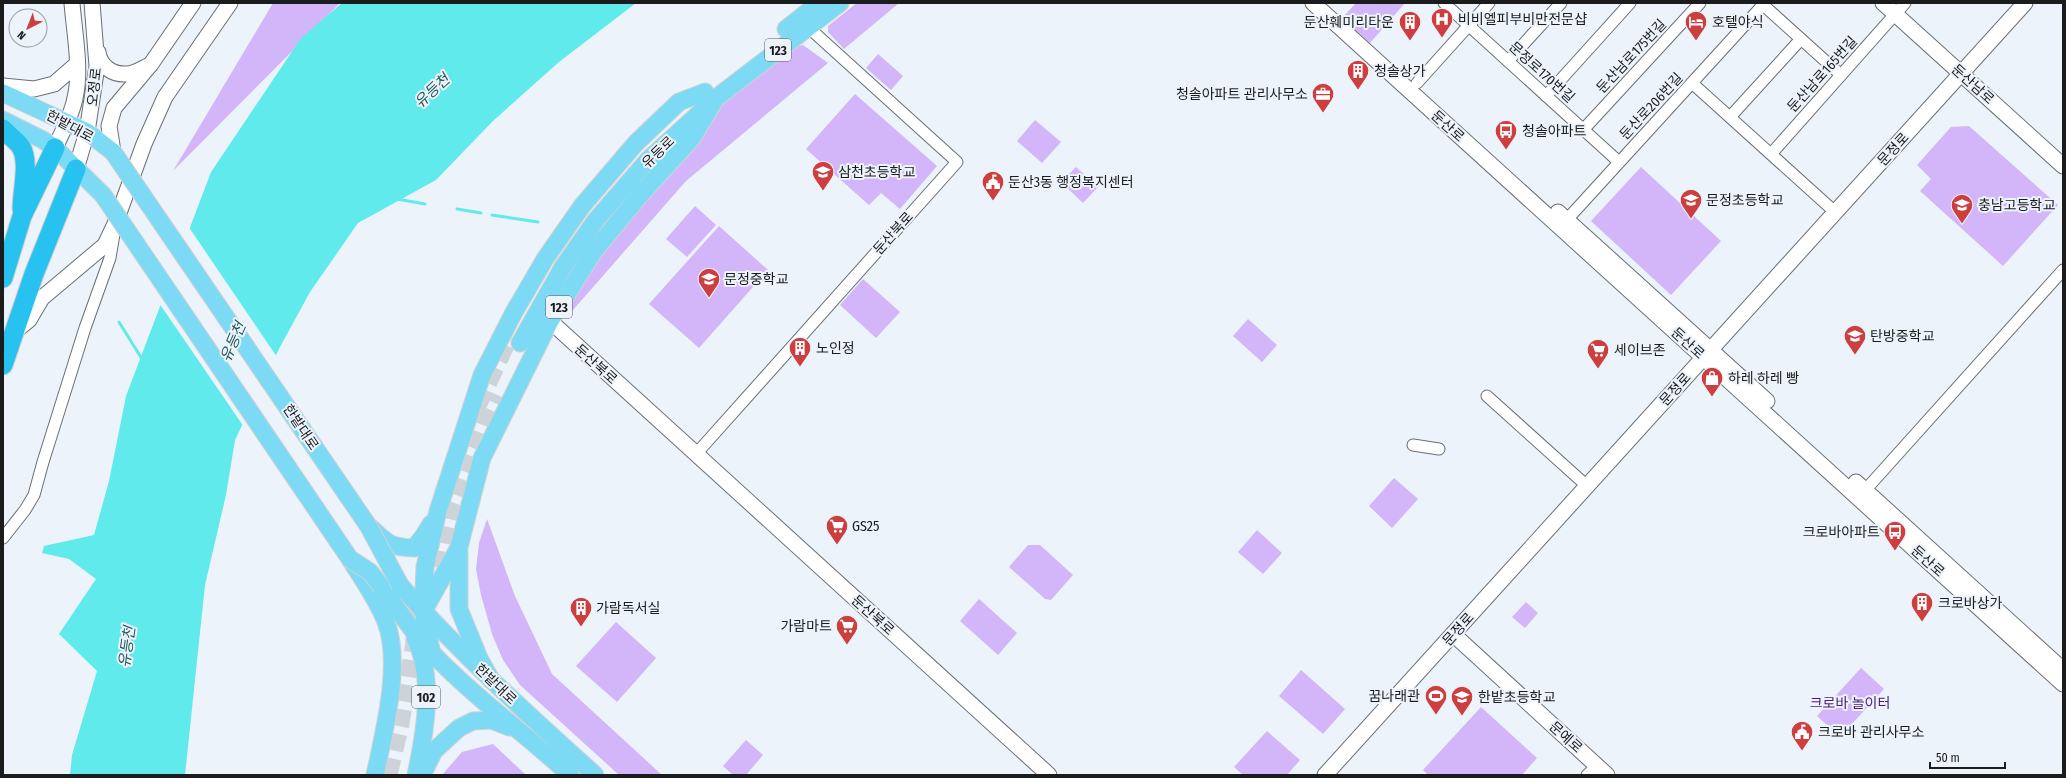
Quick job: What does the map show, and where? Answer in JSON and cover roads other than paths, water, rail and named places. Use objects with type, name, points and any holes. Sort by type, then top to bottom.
[{"type":"highway","points":[[3,129],[21,147],[26,170],[22,190],[22,216]]},
{"type":"highway","name":"한밭대로","points":[[3,278],[22,216],[55,148]]},
{"type":"highway","points":[[3,365],[34,274],[76,169]]},
{"type":"main road","name":"오정로","points":[[55,148],[72,111],[77,92],[77,64],[72,3]]},
{"type":"main road","name":"오정로","points":[[76,169],[87,132],[97,66],[92,3]]},
{"type":"main road","points":[[114,152],[110,126],[114,108],[151,64],[193,3]]},
{"type":"main road","points":[[13,333],[29,320],[42,298],[105,245],[115,224],[144,144],[165,97],[230,3]]},
{"type":"main road","name":"유등로","points":[[515,340],[553,263],[589,214],[639,153],[711,95],[819,3]]},
{"type":"main road","name":"유등로","points":[[711,95],[840,3]]},
{"type":"main road","name":"둔산로","points":[[1313,3],[1563,223],[1862,494],[2063,670]]},
{"type":"main road","name":"둔산로","points":[[1328,3],[1417,83],[1563,223]]},
{"type":"main road","name":"둔산남로","points":[[1883,3],[1900,9],[1961,74],[2063,166]]},
{"type":"main road","name":"문정로","points":[[1325,775],[2025,3]]},
{"type":"main road","points":[[94,35],[99,60],[106,70],[127,74],[151,64]]},
{"type":"main road","points":[[3,86],[34,88],[54,84],[77,64]]},
{"type":"main road","points":[[97,66],[101,89],[100,110],[114,152]]},
{"type":"main road","name":"한밭대로","points":[[3,93],[87,132],[114,152],[369,527],[400,585],[423,611],[491,680],[595,775]]},
{"type":"main road","name":"123","points":[[423,611],[459,547],[482,458],[550,322],[594,251],[640,195],[692,138],[711,95]]},
{"type":"main road","name":"123","points":[[423,611],[425,567],[438,511],[482,375],[513,314],[545,258],[582,206],[636,143],[679,102],[711,95]]},
{"type":"main road","name":"한밭대로","points":[[3,120],[43,140],[55,148],[103,195],[350,559],[370,572],[406,622],[432,654],[475,694],[538,745],[570,775]]},
{"type":"main road","name":"둔산북로","points":[[550,322],[1050,775]]},
{"type":"main road","name":"둔산로","points":[[1862,494],[2063,684]]},
{"type":"main road","points":[[369,527],[387,543],[396,548],[414,548],[423,537],[438,511]]},
{"type":"main road","points":[[459,547],[459,609],[479,658],[491,680]]},
{"type":"main road","points":[[350,559],[374,596],[387,623],[394,656],[390,695],[375,775]]},
{"type":"main road","points":[[400,585],[406,622],[423,611],[432,654]]},
{"type":"main road","name":"102","points":[[406,622],[419,647],[424,671],[426,710],[423,743],[416,775]]},
{"type":"main road","name":"문예로","points":[[1453,634],[1597,772]]},
{"type":"main road","points":[[422,775],[434,751],[459,728],[473,721],[491,720],[508,726],[538,745]]},
{"type":"street","name":"문정로170번길","points":[[1444,3],[1619,162]]},
{"type":"street","points":[[1417,83],[1490,3]]},
{"type":"street","points":[[1508,61],[1560,3]]},
{"type":"street","points":[[1546,96],[1630,3]]},
{"type":"street","name":"둔산남로175번길","points":[[1583,130],[1700,3]]},
{"type":"street","points":[[1762,4],[1841,75]]},
{"type":"street","name":"둔산로206번길","points":[[1563,223],[1692,83],[1762,4]]},
{"type":"street","name":"둔산남로165번길","points":[[1771,154],[1900,9]]},
{"type":"street","name":"둔산북로","points":[[696,454],[957,162],[808,27]]},
{"type":"street","points":[[1730,117],[1802,39]]},
{"type":"street","points":[[1692,83],[1835,212]]},
{"type":"street","points":[[3,244],[22,216]]},
{"type":"street","points":[[3,538],[25,510],[34,495],[84,328],[110,258],[115,224]]},
{"type":"street","points":[[1862,494],[2063,270]]},
{"type":"street","points":[[1487,396],[1587,486]]},
{"type":"street","points":[[1413,445],[1439,449]]},
{"type":"water","name":"유등천","points":[[342,3],[636,3],[559,62],[493,121],[436,180],[358,223],[310,292],[280,347],[235,440],[226,495],[205,585],[185,775],[70,775],[72,755],[97,671],[59,634],[96,579],[69,559],[42,553],[44,546],[94,535],[109,481],[126,396],[211,172],[301,38]]},
{"type":"waterway","points":[[397,199],[425,204]]},
{"type":"waterway","points":[[457,209],[481,213]]},
{"type":"waterway","points":[[492,215],[538,222]]},
{"type":"waterway","points":[[119,322],[142,359]]},
{"type":"tunnel","points":[[478,406],[510,337]]},
{"type":"tunnel","points":[[432,592],[450,511],[495,394]]},
{"type":"tunnel","points":[[389,775],[401,724],[421,598]]},
{"type":"place","name":"비비엘피부비만전문샵","points":[[1442,38]]},
{"type":"place","name":"둔산훼미리타운","points":[[1410,42]]},
{"type":"place","name":"호텔야식","points":[[1696,42]]},
{"type":"place","name":"청솔상가","points":[[1358,90]]},
{"type":"place","name":"청솔아파트 관리사무소","points":[[1323,114]]},
{"type":"place","name":"청솔아파트","points":[[1506,150]]},
{"type":"place","name":"삼천초등학교","points":[[823,192]]},
{"type":"place","name":"둔산3동 행정복지센터","points":[[993,202]]},
{"type":"place","name":"문정초등학교","points":[[1691,220]]},
{"type":"place","name":"충남고등학교","points":[[1962,224]]},
{"type":"place","name":"문정중학교","points":[[709,298]]},
{"type":"place","name":"탄방중학교","points":[[1855,356]]},
{"type":"place","name":"노인정","points":[[800,368]]},
{"type":"place","name":"세이브존","points":[[1598,370]]},
{"type":"place","name":"하레 하레 빵","points":[[1712,398]]},
{"type":"place","name":"GS25","points":[[837,546]]},
{"type":"place","name":"크로바아파트","points":[[1895,552]]},
{"type":"place","name":"크로바상가","points":[[1922,622]]},
{"type":"place","name":"가람독서실","points":[[581,628]]},
{"type":"place","name":"가람마트","points":[[847,646]]},
{"type":"place","name":"꿈나래관","points":[[1436,716]]},
{"type":"place","name":"한밭초등학교","points":[[1462,716]]},
{"type":"place","name":"크로바 관리사무소","points":[[1802,752]]},
{"type":"park label","name":"크로바 놀이터","points":[[1850,703]]}]
